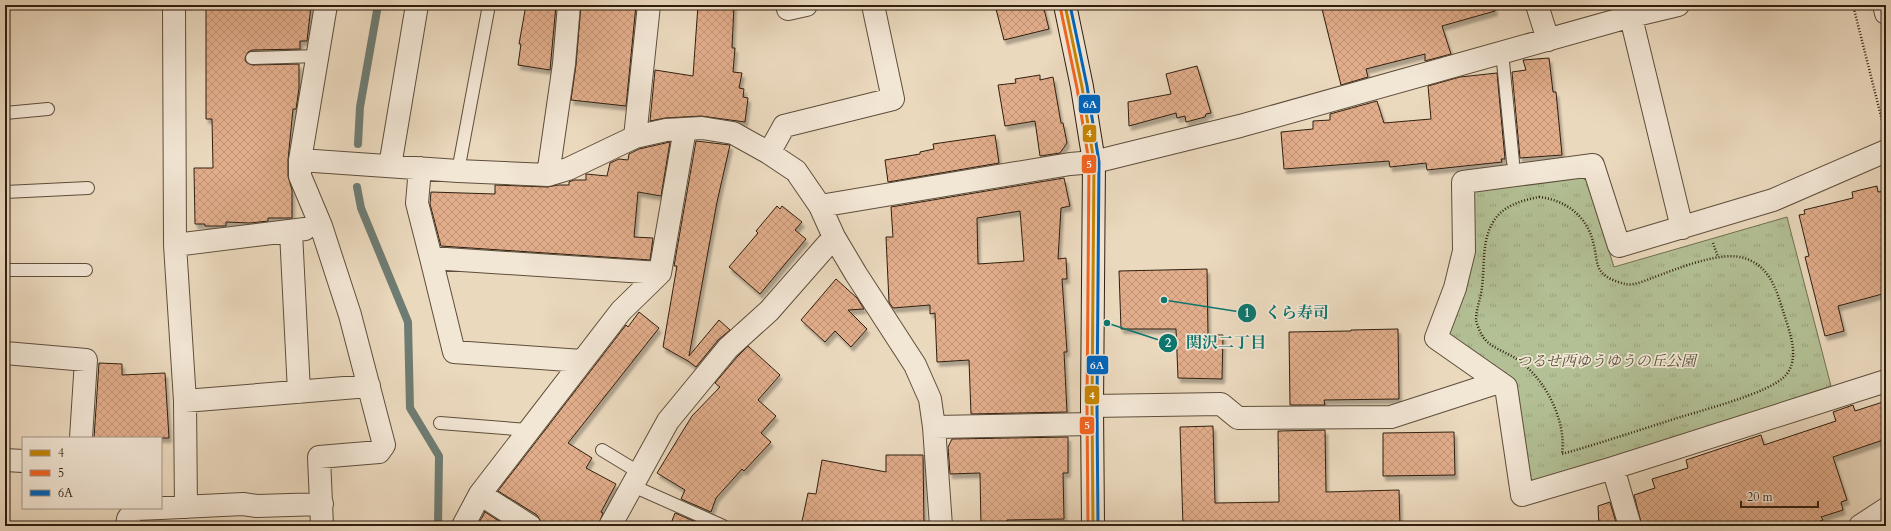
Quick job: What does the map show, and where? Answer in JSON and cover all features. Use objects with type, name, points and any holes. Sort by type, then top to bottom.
[{"type":"street","points":[[174,5],[175,245],[185,401],[186,507]]},
{"type":"street","points":[[322,526],[319,457],[379,452],[384,445],[350,315],[320,226],[300,176],[300,160],[326,5]]},
{"type":"street","points":[[390,166],[417,5]]},
{"type":"street","points":[[548,175],[564,64],[569,5]]},
{"type":"street","points":[[635,137],[649,5]]},
{"type":"street","points":[[769,153],[784,126],[893,99],[873,5]]},
{"type":"street","points":[[1065,5],[1082,87],[1094,162],[1092,415],[1093,526]]},
{"type":"street","points":[[1537,5],[1548,40]]},
{"type":"street","points":[[820,206],[1070,164],[1094,162],[1240,126],[1548,40],[1630,11],[1678,5]]},
{"type":"street","points":[[1884,5],[1886,13]]},
{"type":"street","points":[[1630,11],[1682,228]]},
{"type":"street","points":[[300,160],[458,171],[548,175],[568,169],[635,137],[666,130],[702,128],[733,133],[769,153],[796,171],[820,206],[834,236],[915,365],[930,399],[934,427],[941,526]]},
{"type":"street","points":[[463,526],[480,494],[528,430],[621,311],[660,273],[685,129]]},
{"type":"street","points":[[1886,151],[1773,200],[1619,246],[1593,165],[1463,182],[1464,251],[1455,288],[1436,338],[1506,386],[1522,495],[1613,468],[1886,381]]},
{"type":"street","points":[[420,168],[417,203],[454,352],[582,361]]},
{"type":"street","points":[[175,245],[291,232],[320,226]]},
{"type":"street","points":[[291,232],[300,392]]},
{"type":"street","points":[[610,526],[668,421],[728,348],[769,311],[834,236]]},
{"type":"street","points":[[431,258],[660,273]]},
{"type":"street","points":[[5,352],[86,360],[81,437]]},
{"type":"street","points":[[934,427],[1221,404],[1238,418],[1391,417],[1499,382]]},
{"type":"street","points":[[185,401],[369,386]]},
{"type":"street","points":[[5,460],[22,461]]},
{"type":"street","points":[[1613,468],[1630,526]]},
{"type":"street","points":[[480,494],[530,526]]},
{"type":"street","points":[[162,508],[243,504],[257,506],[322,504]]},
{"type":"street","points":[[127,526],[128,519],[135,509]]},
{"type":"street","points":[[1860,526],[1886,509]]},
{"type":"lane","points":[[458,171],[488,5]]},
{"type":"lane","points":[[1502,52],[1513,162]]},
{"type":"lane","points":[[252,58],[318,56]]},
{"type":"lane","points":[[5,113],[48,109]]},
{"type":"lane","points":[[5,192],[88,188]]},
{"type":"lane","points":[[5,270],[86,270]]},
{"type":"lane","points":[[440,423],[528,430]]},
{"type":"lane","points":[[602,450],[636,479],[723,526]]},
{"type":"path","points":[[1853,5],[1884,129]]},
{"type":"path","points":[[1539,197],[1550,198],[1565,205],[1577,213],[1585,222],[1591,234],[1600,270],[1614,281],[1627,285],[1718,257],[1733,255],[1747,259],[1760,266],[1769,275],[1775,286],[1793,343],[1793,356],[1786,374],[1770,387],[1712,408],[1562,454],[1562,431],[1545,387],[1527,366],[1491,345],[1483,337],[1476,321],[1482,288],[1485,243],[1494,220],[1506,208],[1527,199],[1539,197]]},
{"type":"path","points":[[1712,240],[1718,257]]},
{"type":"green space","name":"つるせ西ゆうゆうの丘公園","points":[[1578,175],[1587,181],[1614,267],[1787,217],[1831,386],[1537,485],[1525,478],[1514,381],[1450,338],[1447,328],[1470,198],[1477,189]]},
{"type":"building","points":[[206,5],[311,6],[307,41],[300,41],[300,49],[252,50],[248,52],[245,58],[246,62],[252,65],[299,64],[299,88],[296,109],[293,109],[288,160],[288,176],[292,190],[292,218],[268,218],[268,221],[250,223],[226,222],[226,226],[205,226],[205,224],[195,224],[194,168],[213,168],[212,119],[206,119]]},
{"type":"building","points":[[526,5],[556,5],[550,70],[518,65],[521,44],[519,44]]},
{"type":"building","points":[[581,5],[636,5],[626,106],[571,100],[576,65]]},
{"type":"building","points":[[698,5],[734,5],[732,48],[735,48],[733,72],[742,73],[739,88],[744,89],[743,97],[748,98],[745,122],[701,116],[665,118],[650,121],[655,70],[693,76]]},
{"type":"building","points":[[995,5],[1043,5],[1049,29],[1004,40]]},
{"type":"building","points":[[1321,5],[1494,5],[1495,11],[1442,26],[1451,54],[1425,61],[1425,54],[1366,69],[1368,77],[1341,85]]},
{"type":"building","points":[[1549,58],[1553,92],[1556,92],[1562,155],[1520,158],[1512,72],[1526,70],[1523,60]]},
{"type":"building","points":[[1197,66],[1211,113],[1206,114],[1205,117],[1186,122],[1185,116],[1177,118],[1176,113],[1129,126],[1128,102],[1171,94],[1166,74]]},
{"type":"building","points":[[1497,73],[1505,159],[1501,159],[1502,162],[1427,170],[1426,163],[1390,167],[1389,161],[1284,169],[1281,132],[1313,129],[1313,121],[1330,120],[1330,114],[1377,101],[1384,123],[1431,119],[1428,86],[1460,77]]},
{"type":"building","points":[[1040,75],[1040,80],[1053,77],[1061,123],[1063,123],[1067,143],[1060,153],[1040,156],[1035,121],[1005,126],[998,85],[1016,83],[1015,79]]},
{"type":"building","points":[[995,135],[999,163],[888,182],[885,160],[920,154],[920,152],[934,149],[933,144]]},
{"type":"building","points":[[696,141],[730,145],[717,202],[689,356],[719,320],[730,330],[718,340],[696,367],[663,347],[677,266],[674,266]]},
{"type":"building","points":[[670,142],[661,196],[638,192],[634,237],[653,238],[650,260],[441,246],[430,204],[431,192],[495,194],[495,185],[547,187],[569,185],[569,182],[574,180],[586,180],[586,174],[607,176],[610,163],[619,159],[628,160],[629,154],[639,149]]},
{"type":"building","points":[[1064,178],[1070,206],[1061,208],[1058,259],[1066,258],[1067,279],[1062,279],[1067,352],[1064,352],[1067,412],[971,414],[969,360],[937,362],[935,313],[930,314],[930,305],[893,308],[889,302],[886,237],[893,237],[891,207]],"holes":[[[1020,211],[1024,261],[978,264],[977,218]]]},
{"type":"building","points":[[1877,186],[1878,192],[1886,191],[1886,293],[1838,306],[1844,331],[1825,336],[1805,257],[1809,256],[1799,215],[1805,214],[1804,210],[1853,198],[1852,192]]},
{"type":"building","points":[[777,206],[780,209],[782,206],[802,222],[795,230],[806,239],[760,294],[729,267],[758,233],[756,231]]},
{"type":"building","points":[[1207,269],[1208,335],[1223,335],[1222,379],[1178,378],[1176,329],[1121,329],[1119,271]]},
{"type":"building","points":[[836,279],[857,298],[864,309],[848,310],[867,329],[851,347],[835,331],[825,342],[801,320]]},
{"type":"building","points":[[639,312],[659,328],[568,443],[592,458],[586,468],[616,484],[601,512],[603,513],[598,526],[548,526],[542,523],[537,515],[498,491],[626,325],[628,327]]},
{"type":"building","points":[[1398,329],[1399,399],[1324,400],[1325,405],[1290,405],[1289,332]]},
{"type":"building","points":[[748,346],[780,375],[758,400],[776,416],[761,433],[771,442],[744,471],[742,469],[716,498],[711,512],[681,499],[685,490],[657,473],[692,416],[720,387],[715,383]]},
{"type":"building","points":[[99,363],[122,364],[122,375],[165,373],[169,438],[94,437]]},
{"type":"building","points":[[1886,401],[1886,439],[1833,457],[1847,500],[1841,502],[1843,510],[1821,517],[1823,520],[1807,526],[1642,526],[1634,495],[1655,488],[1652,479],[1688,468],[1686,460],[1761,435],[1764,445],[1836,421],[1833,412],[1853,405],[1855,411]]},
{"type":"building","points":[[1213,426],[1215,503],[1279,502],[1278,431],[1325,430],[1326,492],[1399,490],[1400,526],[1183,526],[1180,427]]},
{"type":"building","points":[[1454,432],[1455,475],[1383,476],[1383,433]]},
{"type":"building","points":[[1068,437],[1068,473],[1063,473],[1064,519],[1007,520],[1007,526],[981,526],[980,473],[950,474],[948,447],[952,439]]},
{"type":"building","points":[[886,455],[923,455],[924,526],[801,526],[808,493],[816,494],[822,460],[886,472]]},
{"type":"building","points":[[1610,502],[1617,526],[1599,526],[1598,506]]},
{"type":"building","points":[[485,512],[505,525],[505,526],[477,526]]},
{"type":"building","points":[[675,513],[705,526],[670,526]]},
{"type":"waterway","points":[[358,144],[360,107],[378,5]]},
{"type":"waterway","points":[[357,187],[361,208],[408,322],[410,408],[439,456],[438,526]]},
{"type":"transit line","name":"4","points":[[1065,5],[1082,87],[1094,162],[1092,406],[1093,526]]},
{"type":"transit line","name":"6A","points":[[1070,5],[1087,86],[1099,162],[1097,406],[1098,526]]},
{"type":"transit line","name":"5","points":[[1060,6],[1077,88],[1089,162],[1087,406],[1088,526]]},
{"type":"place","name":"くら寿司","points":[[1164,300]]},
{"type":"place","name":"関沢二丁目","points":[[1107,323]]}]
